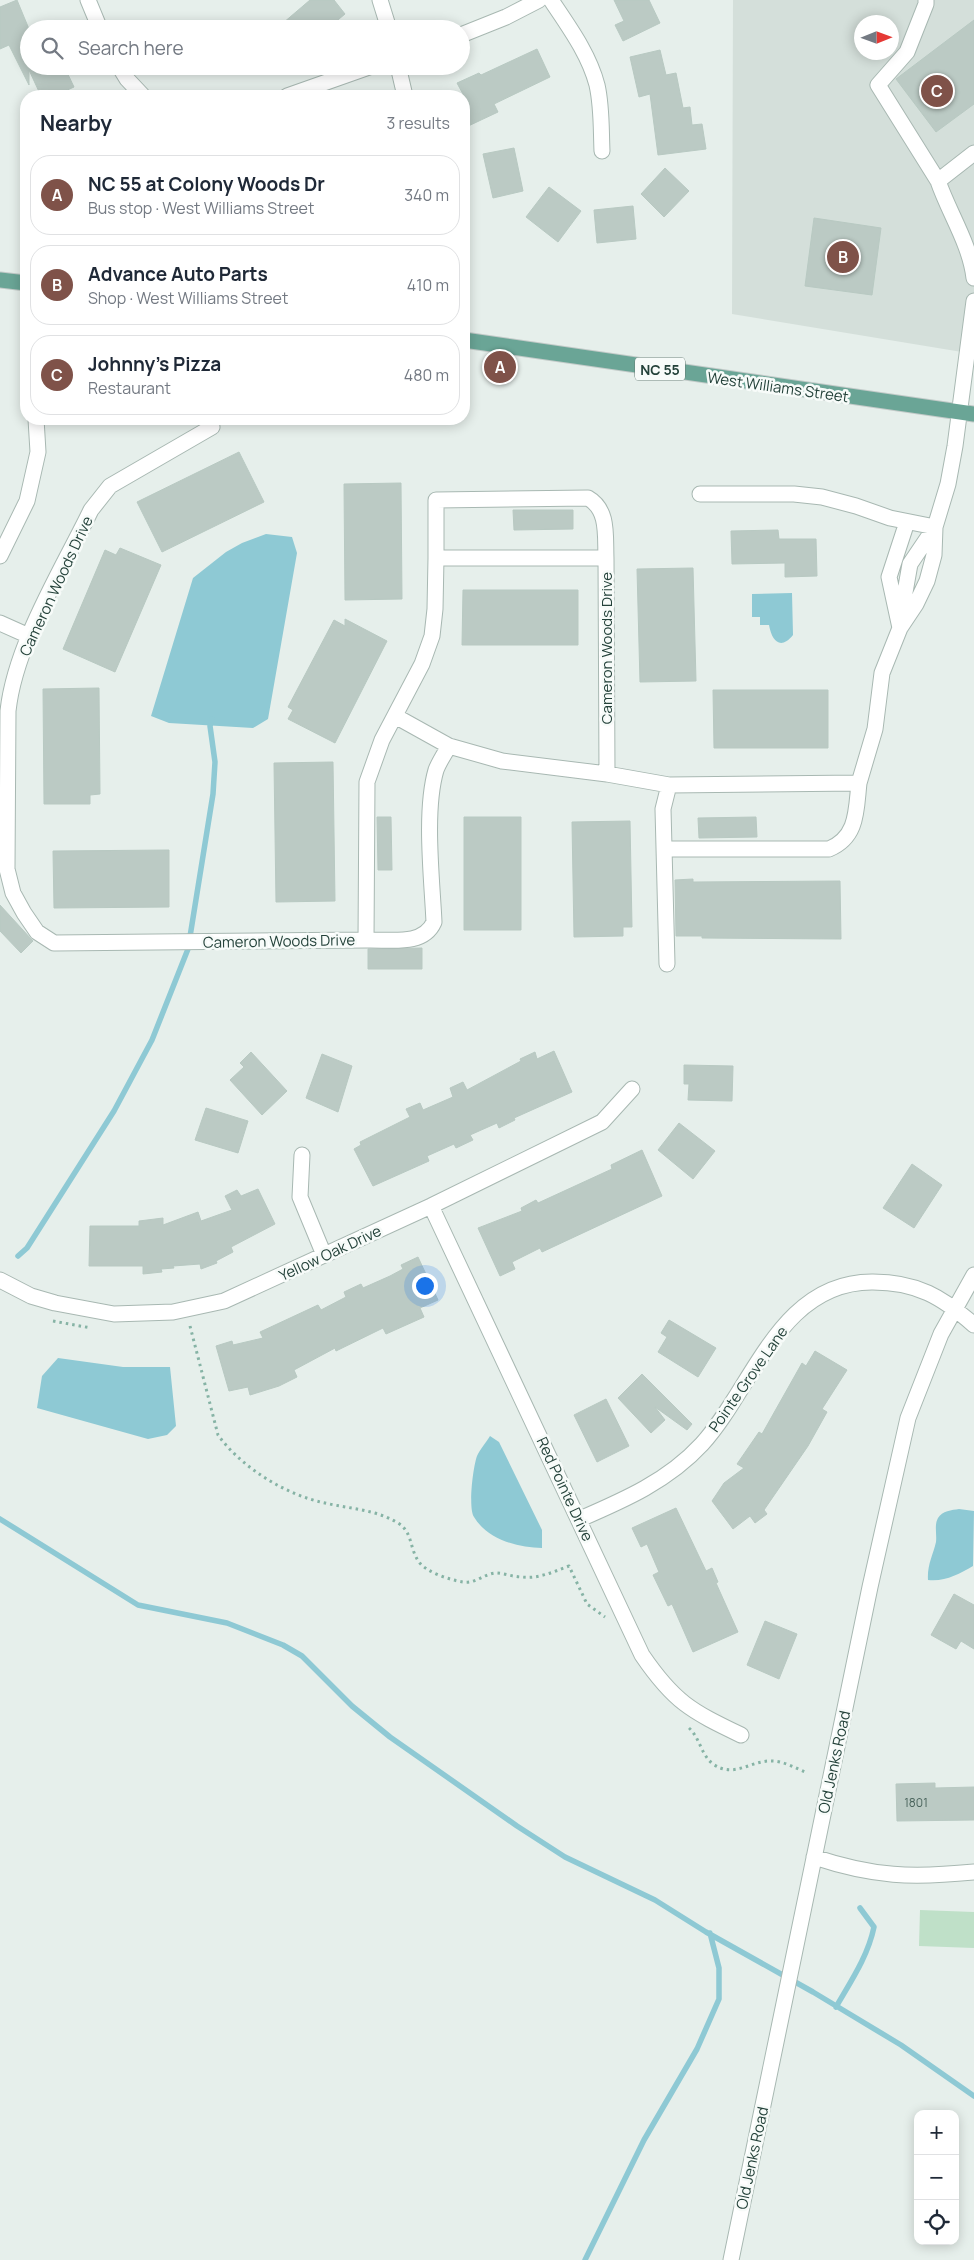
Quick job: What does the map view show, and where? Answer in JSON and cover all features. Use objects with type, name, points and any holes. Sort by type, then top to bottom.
[{"type":"main road","points":[[0,280],[20,282]]},
{"type":"main road","name":"West Williams Street","points":[[470,341],[967,413]]},
{"type":"street","points":[[88,0],[96,20]]},
{"type":"street","points":[[380,0],[386,20]]},
{"type":"street","points":[[470,31],[506,17],[539,0]]},
{"type":"street","points":[[551,0],[573,33],[592,70],[600,109],[602,151]]},
{"type":"street","points":[[926,0],[907,52],[878,85],[894,114],[938,181],[966,248],[974,278]]},
{"type":"street","points":[[125,75],[137,90]]},
{"type":"street","points":[[304,90],[346,75]]},
{"type":"street","points":[[400,75],[404,90]]},
{"type":"street","points":[[938,181],[972,160]]},
{"type":"street","points":[[664,849],[829,849],[841,844],[848,836],[855,818],[859,783],[875,729],[882,673],[900,628],[916,604],[927,581],[934,554],[935,527],[967,413],[974,301]]},
{"type":"street","points":[[0,556],[27,501],[38,452],[36,425]]},
{"type":"street","name":"Cameron Woods Drive","points":[[212,427],[110,486],[100,497],[91,510],[29,636],[11,687],[8,711],[3,868],[13,893],[37,932],[54,943],[366,940],[367,782],[382,740],[422,664],[432,636],[435,609],[436,558],[606,558],[607,774]]},
{"type":"street","points":[[700,494],[794,494],[822,497],[907,522],[935,527]]},
{"type":"street","points":[[436,558],[436,500],[579,498],[588,498],[597,503],[602,511],[605,528],[606,558]]},
{"type":"street","points":[[900,628],[889,577],[907,522]]},
{"type":"street","points":[[900,628],[910,564],[935,527]]},
{"type":"street","points":[[0,623],[29,636]]},
{"type":"street","points":[[395,716],[449,746],[502,761],[607,774],[669,785],[859,783]]},
{"type":"street","points":[[366,940],[412,939],[422,937],[432,927],[434,922],[430,852],[432,798],[436,769],[449,746]]},
{"type":"street","points":[[667,964],[663,809],[669,785]]},
{"type":"street","name":"Yellow Oak Drive","points":[[0,1280],[31,1296],[78,1309],[114,1314],[157,1314],[189,1310],[224,1301],[431,1206],[602,1122],[632,1089]]},
{"type":"street","points":[[302,1155],[300,1197],[324,1255]]},
{"type":"street","name":"Red Pointe Drive","points":[[431,1206],[642,1655],[672,1695],[697,1714],[741,1735]]},
{"type":"street","name":"Old Jenks Road","points":[[731,2260],[870,1587],[908,1418],[930,1357],[974,1275]]},
{"type":"street","name":"Pointe Grove Lane","points":[[580,1520],[646,1488],[681,1464],[715,1428],[762,1354],[794,1315],[828,1292],[867,1282],[901,1284],[934,1294],[955,1308],[974,1325]]},
{"type":"street","points":[[814,1857],[840,1866],[878,1874],[924,1877],[974,1872]]},
{"type":"path","points":[[50,1319],[96,1329]]},
{"type":"path","points":[[182,1327],[191,1326],[218,1435],[227,1446],[255,1470],[288,1489],[323,1503],[366,1509],[396,1522],[405,1528],[420,1564],[434,1572],[457,1580]]},
{"type":"shaded area","points":[[733,0],[974,0],[974,354],[732,314]]},
{"type":"green space","points":[[920,1910],[974,1912],[974,1948],[919,1946]]},
{"type":"water","points":[[266,534],[292,537],[297,553],[268,719],[253,728],[169,723],[151,716],[193,578],[226,552],[242,543]]},
{"type":"water","points":[[792,593],[793,635],[789,640],[781,643],[772,636],[769,625],[760,625],[760,617],[752,617],[752,594]]},
{"type":"water","points":[[58,1358],[123,1367],[170,1367],[176,1426],[167,1435],[148,1439],[37,1408],[42,1376]]},
{"type":"water","points":[[490,1436],[499,1442],[542,1530],[542,1548],[533,1548],[504,1541],[487,1531],[474,1517],[471,1497],[475,1461],[478,1453]]},
{"type":"water","points":[[959,1509],[974,1511],[973,1566],[946,1579],[928,1580],[929,1565],[936,1542],[937,1521],[945,1512]]},
{"type":"building","points":[[17,0],[25,20],[20,20],[20,67],[9,45],[0,49],[0,7]]},
{"type":"building","points":[[310,0],[334,0],[345,14],[338,20],[287,20]]},
{"type":"building","points":[[614,0],[649,0],[660,23],[623,41],[615,25],[624,21]]},
{"type":"building","points":[[974,20],[974,104],[936,132],[896,79]]},
{"type":"building","points":[[537,49],[550,77],[494,104],[498,112],[470,125],[470,90],[461,90],[457,83],[479,73],[481,75]]},
{"type":"building","points":[[660,50],[666,75],[676,73],[683,108],[690,107],[692,125],[702,124],[706,149],[658,155],[650,94],[639,97],[630,57]]},
{"type":"building","points":[[24,75],[29,75],[29,85]]},
{"type":"building","points":[[31,75],[68,75],[74,87],[67,90],[38,90]]},
{"type":"building","points":[[514,148],[523,191],[493,198],[483,154]]},
{"type":"building","points":[[665,168],[689,191],[664,217],[641,194]]},
{"type":"building","points":[[549,187],[581,211],[558,242],[526,217]]},
{"type":"building","points":[[633,206],[636,239],[597,243],[594,210]]},
{"type":"building","points":[[814,218],[881,228],[872,295],[805,286]]},
{"type":"building","points":[[239,452],[264,502],[162,552],[137,502]]},
{"type":"building","points":[[401,483],[402,599],[345,600],[344,484]]},
{"type":"building","points":[[513,510],[573,510],[573,529],[514,530]]},
{"type":"building","points":[[778,530],[779,539],[816,539],[817,576],[785,577],[785,563],[732,564],[731,531]]},
{"type":"building","points":[[120,548],[161,565],[115,672],[63,649],[105,550],[116,555]]},
{"type":"building","points":[[693,568],[696,681],[640,682],[637,569]]},
{"type":"building","points":[[463,590],[578,590],[578,645],[462,645]]},
{"type":"building","points":[[345,619],[387,641],[335,743],[288,719],[293,710],[288,707],[334,620],[345,626]]},
{"type":"building","points":[[99,688],[100,794],[90,795],[90,804],[44,804],[43,689]]},
{"type":"building","points":[[713,690],[828,690],[828,748],[714,748]]},
{"type":"building","points":[[333,762],[335,901],[276,902],[274,763]]},
{"type":"building","points":[[377,817],[391,817],[392,870],[378,870]]},
{"type":"building","points":[[464,817],[521,817],[521,930],[464,930]]},
{"type":"building","points":[[756,817],[757,837],[699,838],[698,818]]},
{"type":"building","points":[[630,821],[632,927],[623,927],[623,936],[574,937],[572,822]]},
{"type":"building","points":[[169,850],[169,907],[54,908],[53,851]]},
{"type":"building","points":[[693,879],[693,882],[840,881],[841,939],[702,938],[702,936],[676,936],[675,880]]},
{"type":"building","points":[[0,905],[33,941],[21,953],[0,931]]},
{"type":"building","points":[[422,948],[422,969],[368,969],[368,949]]},
{"type":"building","points":[[554,1051],[572,1092],[514,1118],[515,1120],[499,1128],[497,1123],[470,1135],[473,1140],[456,1148],[454,1144],[427,1156],[429,1161],[373,1186],[354,1149],[361,1145],[360,1142],[410,1117],[406,1109],[420,1103],[423,1110],[453,1097],[450,1088],[463,1082],[467,1090],[535,1052],[537,1059]]},
{"type":"building","points":[[251,1052],[287,1091],[262,1115],[230,1080],[244,1067],[240,1063]]},
{"type":"building","points":[[322,1054],[352,1066],[338,1112],[306,1098]]},
{"type":"building","points":[[684,1065],[733,1066],[732,1101],[688,1100],[689,1084],[684,1084]]},
{"type":"building","points":[[206,1108],[248,1121],[238,1153],[195,1140]]},
{"type":"building","points":[[679,1123],[715,1151],[693,1179],[658,1150]]},
{"type":"building","points":[[642,1150],[662,1196],[542,1252],[540,1248],[512,1262],[515,1269],[500,1276],[478,1228],[522,1211],[521,1208],[536,1200],[538,1203],[612,1169],[611,1165]]},
{"type":"building","points":[[912,1164],[942,1185],[914,1228],[883,1208]]},
{"type":"building","points":[[258,1189],[275,1224],[231,1247],[233,1252],[216,1261],[217,1263],[201,1269],[200,1264],[173,1266],[174,1268],[161,1269],[162,1272],[143,1274],[143,1266],[89,1266],[90,1226],[139,1226],[139,1221],[163,1218],[163,1225],[198,1212],[201,1221],[232,1210],[225,1196],[237,1190],[241,1196]]},
{"type":"building","points":[[418,1257],[438,1300],[420,1308],[424,1317],[386,1334],[383,1328],[336,1351],[335,1348],[294,1370],[297,1377],[279,1386],[250,1395],[248,1387],[229,1391],[216,1346],[232,1341],[233,1345],[263,1338],[260,1332],[318,1305],[321,1310],[346,1297],[344,1292],[361,1284],[363,1288],[390,1276],[403,1269],[401,1265]]},
{"type":"building","points":[[669,1320],[716,1348],[698,1377],[658,1352],[667,1337],[661,1333]]},
{"type":"building","points":[[815,1351],[847,1370],[822,1409],[827,1412],[808,1446],[764,1510],[767,1514],[755,1523],[750,1516],[733,1529],[712,1501],[724,1483],[744,1468],[737,1464],[759,1432],[762,1434],[802,1363],[806,1366]]},
{"type":"building","points":[[642,1374],[692,1424],[687,1430],[655,1407],[665,1420],[651,1433],[618,1398]]},
{"type":"building","points":[[606,1399],[629,1446],[597,1462],[574,1415]]},
{"type":"building","points":[[676,1508],[706,1571],[712,1568],[718,1582],[716,1583],[738,1632],[693,1652],[672,1604],[668,1606],[653,1575],[659,1572],[647,1544],[641,1547],[632,1528]]},
{"type":"building","points":[[954,1594],[974,1605],[974,1649],[961,1641],[956,1649],[931,1635]]},
{"type":"building","points":[[765,1621],[797,1634],[779,1679],[747,1665]]},
{"type":"building","points":[[935,1783],[935,1788],[974,1787],[974,1820],[897,1821],[896,1784]]},
{"type":"waterway","points":[[18,1256],[27,1248],[114,1111],[152,1040],[188,949],[213,794],[215,762],[210,726],[212,719]]},
{"type":"waterway","points":[[0,1519],[138,1605],[227,1623],[283,1645],[302,1656],[352,1706],[390,1737],[517,1826],[565,1857],[655,1900],[706,1932],[813,1992],[901,2045],[974,2096]]},
{"type":"waterway","points":[[836,2007],[868,1948],[874,1927],[860,1908]]},
{"type":"waterway","points":[[585,2260],[644,2140],[697,2049],[719,1999],[719,1968],[710,1933]]},
{"type":"place","name":"Johnny's Pizza","points":[[937,91]]},
{"type":"place","name":"Advance Auto Parts","points":[[843,257]]},
{"type":"place","name":"NC 55 at Colony Woods Dr","points":[[500,367]]}]
